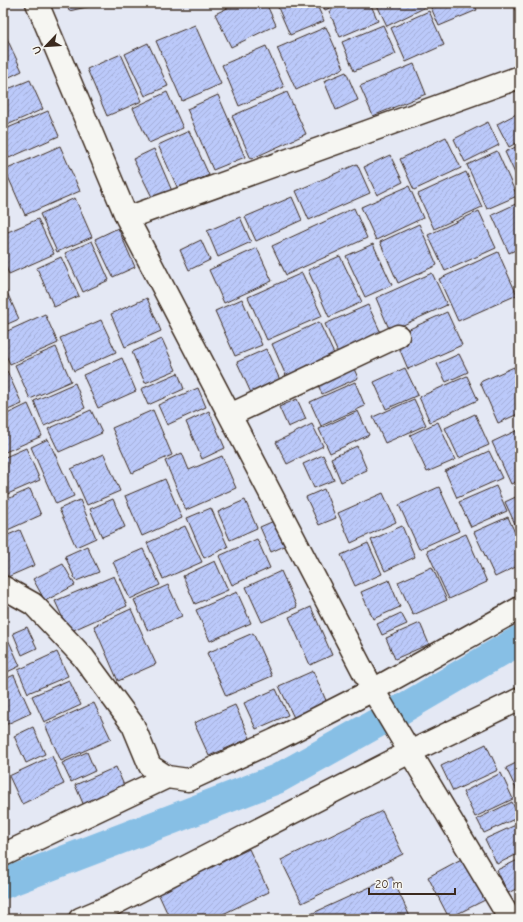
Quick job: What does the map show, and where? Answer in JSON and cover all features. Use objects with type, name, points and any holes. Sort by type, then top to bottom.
[{"type":"street","points":[[37,3],[127,218],[376,696],[510,919]]},
{"type":"street","points":[[127,218],[520,77]]},
{"type":"street","points":[[230,415],[398,336]]},
{"type":"street","points":[[3,587],[33,604],[83,657],[133,725],[150,766],[167,777],[188,780],[274,740],[376,696],[520,608]]},
{"type":"street","points":[[80,919],[106,908],[406,745],[520,699]]},
{"type":"street","points":[[3,855],[167,777]]},
{"type":"building","points":[[67,3],[104,3],[69,11]]},
{"type":"building","points":[[238,3],[266,3],[276,25],[231,47],[215,14]]},
{"type":"building","points":[[276,3],[316,3],[324,21],[290,35]]},
{"type":"building","points":[[322,3],[341,3],[325,10]]},
{"type":"building","points":[[347,3],[370,3],[378,21],[340,37],[329,11]]},
{"type":"building","points":[[376,3],[422,3],[424,8],[387,26]]},
{"type":"building","points":[[429,3],[474,3],[477,10],[439,26]]},
{"type":"building","points":[[513,3],[520,3],[520,11],[517,12]]},
{"type":"building","points":[[429,11],[444,45],[406,62],[391,28]]},
{"type":"building","points":[[195,25],[221,84],[182,101],[156,41]]},
{"type":"building","points":[[383,25],[396,54],[354,71],[342,42]]},
{"type":"building","points":[[326,27],[344,68],[296,90],[277,48]]},
{"type":"building","points":[[3,30],[22,71],[3,80]]},
{"type":"building","points":[[148,43],[168,86],[145,96],[125,54]]},
{"type":"building","points":[[266,46],[284,87],[239,106],[222,65]]},
{"type":"building","points":[[121,54],[142,101],[107,116],[87,69]]},
{"type":"building","points":[[414,64],[426,94],[373,116],[360,86]]},
{"type":"building","points":[[346,72],[358,100],[336,110],[324,81]]},
{"type":"building","points":[[30,80],[43,109],[5,126],[3,122],[3,91]]},
{"type":"building","points":[[167,92],[183,128],[149,143],[133,108]]},
{"type":"building","points":[[287,92],[306,134],[251,159],[232,116]]},
{"type":"building","points":[[218,95],[245,157],[213,170],[187,109]]},
{"type":"building","points":[[48,111],[59,136],[9,158],[3,146],[3,130]]},
{"type":"building","points":[[520,112],[520,141],[509,147],[497,124]]},
{"type":"building","points":[[488,122],[499,145],[465,162],[454,139]]},
{"type":"building","points":[[189,131],[209,175],[178,189],[158,145]]},
{"type":"building","points":[[446,137],[461,168],[414,190],[400,159]]},
{"type":"building","points":[[520,145],[520,184],[505,152]]},
{"type":"building","points":[[60,146],[80,191],[25,215],[5,170]]},
{"type":"building","points":[[154,149],[172,191],[153,199],[133,159]]},
{"type":"building","points":[[497,151],[517,196],[487,209],[467,165]]},
{"type":"building","points":[[390,155],[403,182],[377,195],[364,167]]},
{"type":"building","points":[[357,164],[370,193],[309,220],[296,191]]},
{"type":"building","points":[[466,172],[482,207],[434,229],[418,194]]},
{"type":"building","points":[[409,186],[423,218],[376,240],[361,207]]},
{"type":"building","points":[[292,197],[302,220],[256,241],[245,217]]},
{"type":"building","points":[[75,198],[92,237],[57,252],[40,214]]},
{"type":"building","points":[[520,202],[520,248],[509,253],[492,215]]},
{"type":"building","points":[[354,208],[367,238],[286,275],[272,246]]},
{"type":"building","points":[[479,211],[496,248],[445,271],[428,235]]},
{"type":"building","points":[[240,217],[251,242],[218,257],[207,231]]},
{"type":"building","points":[[38,219],[54,254],[9,274],[3,261],[3,234]]},
{"type":"building","points":[[419,224],[437,265],[398,283],[380,242]]},
{"type":"building","points":[[118,228],[135,267],[113,277],[95,239]]},
{"type":"building","points":[[201,240],[210,260],[189,270],[180,250]]},
{"type":"building","points":[[92,241],[109,280],[83,292],[65,253]]},
{"type":"building","points":[[373,244],[392,285],[365,297],[346,256]]},
{"type":"building","points":[[257,248],[272,281],[224,303],[209,270]]},
{"type":"building","points":[[498,252],[517,295],[458,321],[439,279]]},
{"type":"building","points":[[340,256],[362,302],[329,317],[308,270]]},
{"type":"building","points":[[61,257],[79,296],[54,307],[37,268]]},
{"type":"building","points":[[302,273],[322,316],[267,340],[248,297]]},
{"type":"building","points":[[432,273],[447,305],[390,331],[376,298]]},
{"type":"building","points":[[5,288],[19,319],[3,326],[3,289]]},
{"type":"building","points":[[147,298],[161,331],[125,347],[111,314]]},
{"type":"building","points":[[242,299],[262,345],[235,356],[215,311]]},
{"type":"building","points":[[368,305],[381,333],[338,353],[325,324]]},
{"type":"building","points":[[447,312],[462,345],[408,369],[394,336]]},
{"type":"building","points":[[45,314],[58,343],[10,364],[3,349],[3,333]]},
{"type":"building","points":[[101,320],[116,352],[74,371],[60,338]]},
{"type":"building","points":[[319,322],[335,356],[287,378],[272,344]]},
{"type":"building","points":[[162,339],[176,370],[145,383],[132,352]]},
{"type":"building","points":[[56,347],[71,381],[30,399],[15,365]]},
{"type":"building","points":[[266,349],[280,380],[251,393],[237,362]]},
{"type":"building","points":[[459,354],[468,372],[446,382],[437,364]]},
{"type":"building","points":[[349,357],[358,378],[322,394],[313,373]]},
{"type":"building","points":[[122,358],[136,391],[98,408],[83,375]]},
{"type":"building","points":[[514,367],[520,380],[520,413],[498,423],[480,382]]},
{"type":"building","points":[[405,368],[418,395],[386,409],[374,382]]},
{"type":"building","points":[[7,371],[22,404],[3,412],[3,373]]},
{"type":"building","points":[[178,373],[184,389],[148,405],[141,389]]},
{"type":"building","points":[[467,376],[478,400],[430,422],[419,397]]},
{"type":"building","points":[[355,382],[365,406],[321,426],[310,402]]},
{"type":"building","points":[[75,383],[85,408],[44,426],[34,401]]},
{"type":"building","points":[[198,388],[206,407],[167,425],[158,405]]},
{"type":"building","points":[[297,399],[306,419],[288,427],[279,407]]},
{"type":"building","points":[[414,399],[426,425],[385,443],[373,417]]},
{"type":"building","points":[[28,404],[42,436],[3,453],[3,416]]},
{"type":"building","points":[[91,410],[102,433],[59,452],[48,429]]},
{"type":"building","points":[[153,410],[172,455],[132,473],[112,428]]},
{"type":"building","points":[[209,411],[225,448],[202,459],[186,422]]},
{"type":"building","points":[[358,411],[369,435],[330,453],[319,429]]},
{"type":"building","points":[[475,414],[489,445],[459,458],[445,428]]},
{"type":"building","points":[[438,422],[455,460],[427,472],[410,435]]},
{"type":"building","points":[[312,424],[323,446],[287,464],[276,442]]},
{"type":"building","points":[[520,429],[520,480],[511,484],[492,442]]},
{"type":"building","points":[[48,439],[74,496],[56,504],[31,447]]},
{"type":"building","points":[[357,446],[367,470],[341,482],[331,458]]},
{"type":"building","points":[[26,448],[40,480],[3,496],[3,458]]},
{"type":"building","points":[[489,451],[502,478],[457,498],[445,471]]},
{"type":"building","points":[[182,453],[189,470],[222,456],[236,488],[186,510],[165,461]]},
{"type":"building","points":[[104,454],[120,491],[87,505],[71,469]]},
{"type":"building","points":[[323,455],[334,480],[314,488],[303,464]]},
{"type":"building","points":[[165,479],[182,518],[142,536],[125,496]]},
{"type":"building","points":[[496,486],[507,511],[471,527],[459,502]]},
{"type":"building","points":[[439,487],[459,531],[419,549],[399,505]]},
{"type":"building","points":[[30,489],[41,515],[3,532],[3,501]]},
{"type":"building","points":[[324,489],[336,518],[319,525],[306,497]]},
{"type":"building","points":[[383,493],[396,522],[351,543],[338,513]]},
{"type":"building","points":[[520,495],[520,535],[505,502]]},
{"type":"building","points":[[113,499],[125,527],[102,537],[90,509]]},
{"type":"building","points":[[80,500],[96,538],[76,547],[59,509]]},
{"type":"building","points":[[245,500],[257,528],[230,540],[218,512]]},
{"type":"building","points":[[211,508],[228,547],[204,558],[187,518]]},
{"type":"building","points":[[290,514],[300,539],[271,552],[260,527]]},
{"type":"building","points":[[508,517],[520,544],[520,565],[495,577],[474,532]]},
{"type":"building","points":[[185,526],[202,562],[163,579],[147,543]]},
{"type":"building","points":[[402,526],[415,557],[385,571],[371,540]]},
{"type":"building","points":[[20,530],[35,565],[3,579],[3,537]]},
{"type":"building","points":[[466,534],[487,582],[449,599],[427,551]]},
{"type":"building","points":[[257,539],[270,568],[232,585],[219,556]]},
{"type":"building","points":[[368,543],[382,574],[355,586],[341,555]]},
{"type":"building","points":[[87,546],[99,572],[76,581],[65,556]]},
{"type":"building","points":[[143,549],[160,585],[130,599],[113,562]]},
{"type":"building","points":[[215,561],[228,590],[195,604],[183,576]]},
{"type":"building","points":[[63,564],[75,585],[45,601],[33,579]]},
{"type":"building","points":[[432,567],[447,600],[413,615],[398,582]]},
{"type":"building","points":[[281,571],[297,607],[262,622],[246,587]]},
{"type":"building","points":[[114,576],[127,606],[69,632],[55,601]]},
{"type":"building","points":[[389,580],[400,607],[373,619],[361,592]]},
{"type":"building","points":[[168,585],[182,616],[148,631],[134,600]]},
{"type":"building","points":[[237,592],[251,623],[210,641],[196,610]]},
{"type":"building","points":[[311,607],[332,655],[310,665],[289,617]]},
{"type":"building","points":[[131,609],[156,664],[118,681],[94,626]]},
{"type":"building","points":[[401,613],[407,624],[382,635],[377,624]]},
{"type":"building","points":[[420,623],[429,644],[395,659],[386,638]]},
{"type":"building","points":[[27,627],[37,648],[22,655],[13,633]]},
{"type":"building","points":[[253,633],[272,676],[226,696],[207,653]]},
{"type":"building","points":[[7,637],[20,666],[3,674],[3,639]]},
{"type":"building","points":[[57,652],[68,676],[28,693],[18,670]]},
{"type":"building","points":[[313,671],[328,705],[295,720],[279,686]]},
{"type":"building","points":[[14,675],[31,713],[3,726],[3,680]]},
{"type":"building","points":[[69,680],[81,705],[44,722],[32,696]]},
{"type":"building","points":[[276,689],[288,715],[256,729],[244,703]]},
{"type":"building","points":[[94,703],[111,739],[61,761],[45,725]]},
{"type":"building","points":[[235,705],[250,738],[209,756],[194,723]]},
{"type":"building","points":[[33,727],[45,754],[26,763],[14,736]]},
{"type":"building","points":[[486,744],[498,770],[453,791],[441,766]]},
{"type":"building","points":[[87,752],[95,771],[71,782],[62,763]]},
{"type":"building","points":[[52,756],[64,784],[22,804],[9,776]]},
{"type":"building","points":[[520,761],[520,797],[506,768]]},
{"type":"building","points":[[116,767],[126,790],[85,808],[75,785]]},
{"type":"building","points":[[501,773],[513,799],[475,817],[463,792]]},
{"type":"building","points":[[512,802],[519,817],[484,833],[477,819]]},
{"type":"building","points":[[382,811],[403,854],[302,903],[281,860]]},
{"type":"building","points":[[520,823],[520,853],[497,864],[485,839]]},
{"type":"building","points":[[249,849],[269,892],[223,914],[226,919],[170,919],[158,893]]},
{"type":"building","points":[[465,857],[487,899],[449,918],[428,877]]},
{"type":"building","points":[[520,859],[520,887],[508,893],[497,870]]},
{"type":"building","points":[[392,877],[411,919],[300,919]]},
{"type":"waterway","points":[[3,884],[277,779],[409,705],[520,640]]}]
